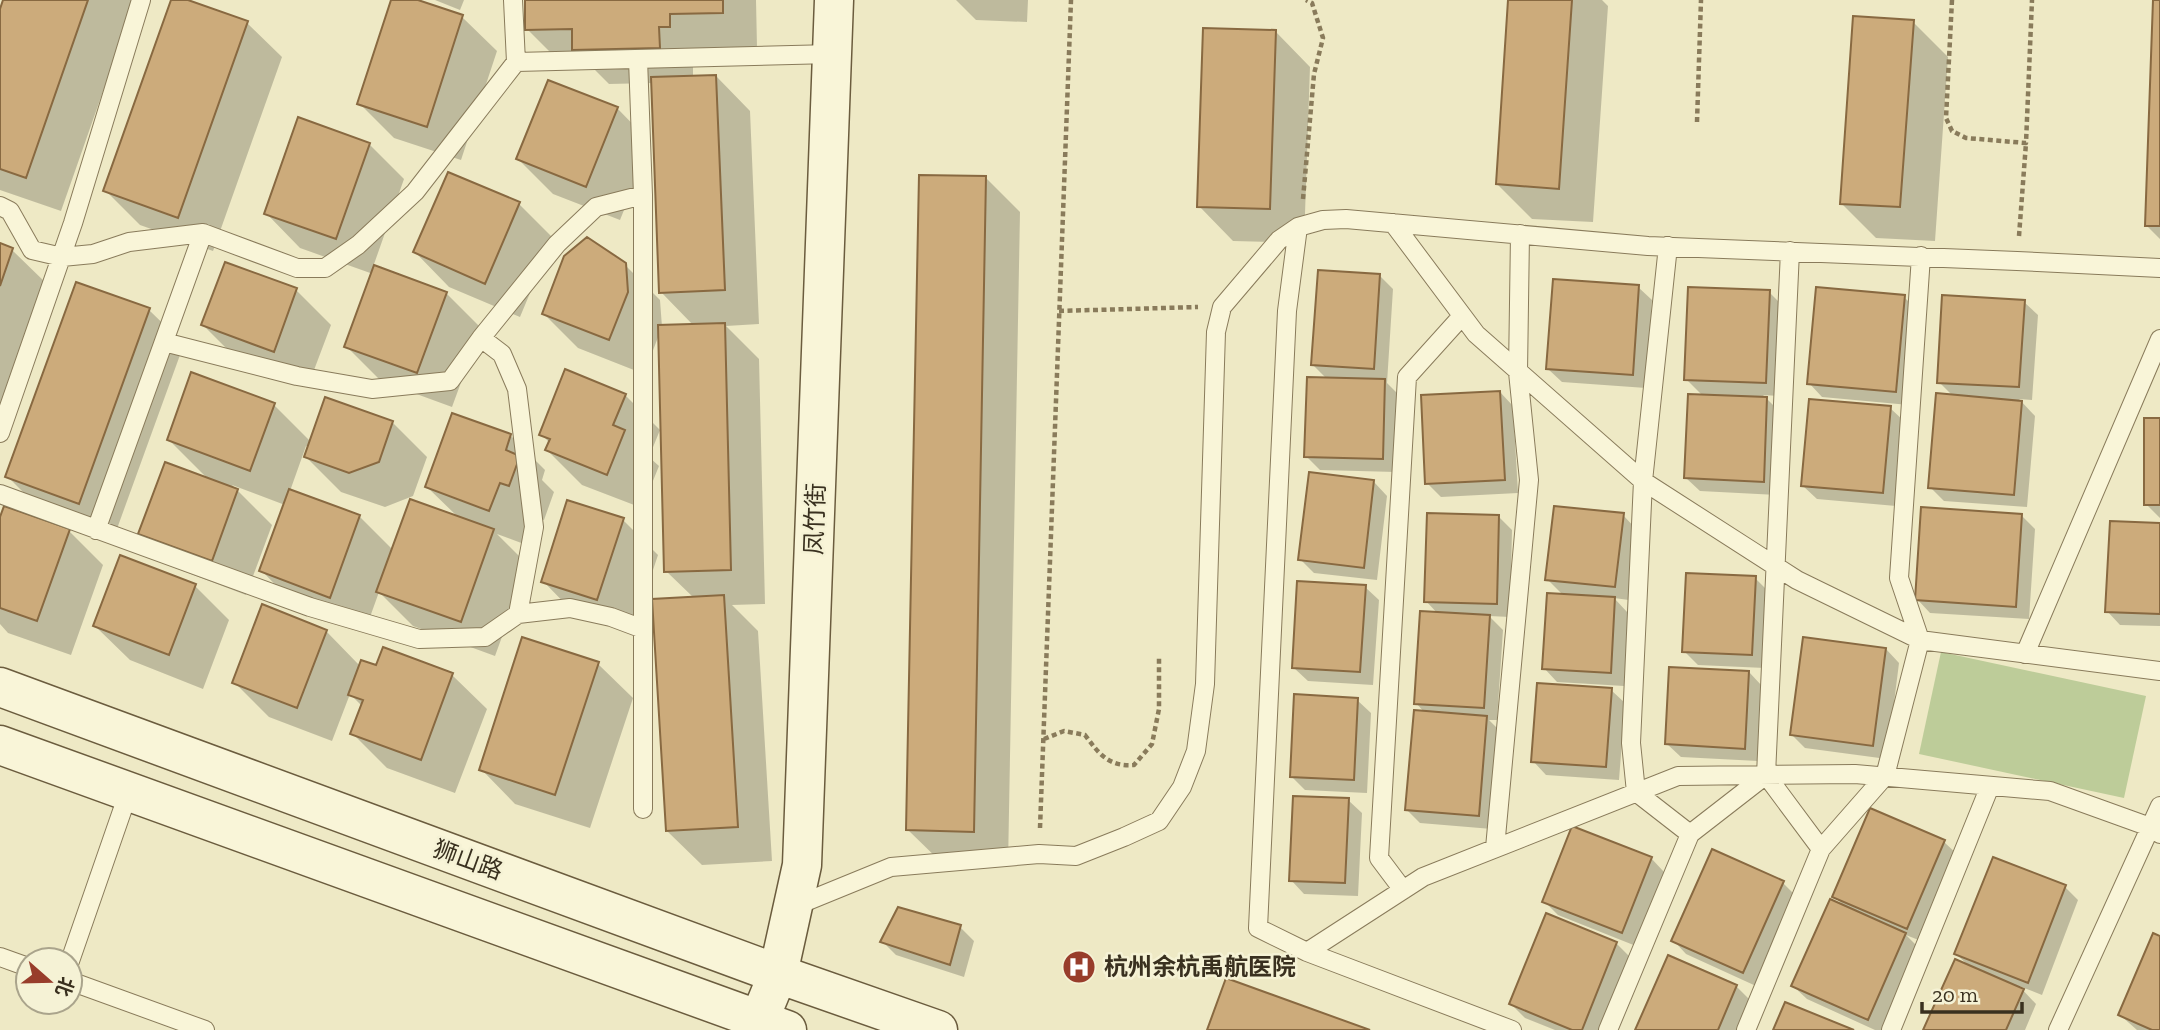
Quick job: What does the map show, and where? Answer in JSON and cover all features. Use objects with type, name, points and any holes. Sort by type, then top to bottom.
[{"type":"main road","name":"凤竹街","points":[[767,1027],[803,851],[834,0]]},
{"type":"main road","name":"狮山路","points":[[0,687],[778,974],[938,1030]]},
{"type":"main road","name":"狮山路","points":[[0,745],[767,1027]]},
{"type":"lane","points":[[0,433],[62,257],[141,0]]},
{"type":"lane","points":[[0,206],[10,211],[32,250],[62,257],[93,254],[130,242],[203,233],[297,268],[325,268],[358,245],[415,192],[516,62],[513,0]]},
{"type":"lane","points":[[516,62],[832,54]]},
{"type":"lane","points":[[638,59],[643,195],[643,809]]},
{"type":"lane","points":[[164,342],[297,376],[372,389],[450,381],[557,244],[596,207],[643,195]]},
{"type":"lane","points":[[793,907],[891,867],[1039,854],[1076,856],[1159,821],[1182,787],[1196,751],[1205,684],[1216,332],[1222,307],[1279,240],[1298,227],[1323,219],[1346,219],[1668,246],[2160,268]]},
{"type":"lane","points":[[1394,223],[1476,334],[1518,372],[1643,481],[1797,580],[1920,640],[2160,671]]},
{"type":"lane","points":[[1298,227],[1287,312],[1258,928],[1307,952],[1512,1030]]},
{"type":"lane","points":[[96,530],[203,233]]},
{"type":"lane","points":[[1495,848],[1529,480],[1518,372],[1520,234]]},
{"type":"lane","points":[[1668,246],[1643,481],[1632,743],[1636,792],[1689,834]]},
{"type":"lane","points":[[1790,251],[1766,775],[1821,849]]},
{"type":"lane","points":[[1746,1030],[1821,849],[1885,776],[1920,640],[1899,578],[1921,256]]},
{"type":"lane","points":[[1403,890],[1379,858],[1407,377],[1462,316]]},
{"type":"lane","points":[[481,338],[502,354],[517,389],[534,527],[518,614]]},
{"type":"lane","points":[[2025,654],[2160,340]]},
{"type":"lane","points":[[0,495],[310,607],[419,639],[485,637],[518,614],[570,608],[611,617],[643,629]]},
{"type":"lane","points":[[1307,952],[1423,877],[1678,776],[1855,774],[2050,791],[2155,831]]},
{"type":"lane","points":[[1608,1030],[1689,834],[1766,775]]},
{"type":"lane","points":[[1891,1030],[1990,786]]},
{"type":"lane","points":[[75,946],[129,791]]},
{"type":"lane","points":[[2058,1030],[2155,831],[2160,806]]},
{"type":"lane","points":[[84,986],[205,1030]]},
{"type":"path","points":[[1039,854],[1071,0]]},
{"type":"path","points":[[1298,227],[1304,196],[1314,74],[1323,38],[1312,3],[1306,0]]},
{"type":"path","points":[[1697,122],[1701,0]]},
{"type":"path","points":[[1952,0],[1946,118],[1952,131],[1966,138],[2026,143]]},
{"type":"path","points":[[2017,261],[2026,143],[2032,0]]},
{"type":"path","points":[[1059,311],[1222,307]]},
{"type":"path","points":[[1044,739],[1064,731],[1085,735],[1100,755],[1121,766],[1134,765],[1152,744],[1159,709],[1159,657]]},
{"type":"green space","points":[[1941,652],[2146,696],[2124,798],[1919,754]]},
{"type":"building","points":[[3,0],[88,0],[26,178],[0,169],[0,9]]},
{"type":"building","points":[[171,0],[188,0],[248,21],[178,218],[103,191]]},
{"type":"building","points":[[391,0],[418,0],[463,15],[427,127],[357,104]]},
{"type":"building","points":[[525,0],[723,0],[723,13],[670,14],[670,27],[659,27],[660,48],[572,50],[572,29],[525,30]]},
{"type":"building","points":[[1508,0],[1572,0],[1559,189],[1496,184]]},
{"type":"building","points":[[2153,0],[2160,0],[2160,226],[2145,226]]},
{"type":"building","points":[[1853,16],[1914,20],[1900,207],[1840,204]]},
{"type":"building","points":[[1203,28],[1276,30],[1270,209],[1197,207]]},
{"type":"building","points":[[716,75],[725,290],[659,293],[651,77]]},
{"type":"building","points":[[548,80],[618,107],[586,187],[516,159]]},
{"type":"building","points":[[298,117],[370,143],[336,239],[264,214]]},
{"type":"building","points":[[448,172],[520,202],[485,284],[413,252]]},
{"type":"building","points":[[919,175],[986,176],[974,832],[906,830]]},
{"type":"building","points":[[587,237],[626,263],[628,292],[609,340],[542,314],[564,256]]},
{"type":"building","points":[[0,243],[13,248],[0,286]]},
{"type":"building","points":[[225,262],[297,288],[274,352],[201,325]]},
{"type":"building","points":[[374,265],[447,292],[417,373],[344,347]]},
{"type":"building","points":[[1318,270],[1380,274],[1374,369],[1311,365]]},
{"type":"building","points":[[1553,279],[1639,285],[1633,375],[1546,369]]},
{"type":"building","points":[[76,282],[150,308],[79,504],[5,477]]},
{"type":"building","points":[[1688,287],[1770,290],[1766,383],[1684,380]]},
{"type":"building","points":[[1816,287],[1905,295],[1896,392],[1807,384]]},
{"type":"building","points":[[1942,295],[2025,300],[2019,387],[1937,383]]},
{"type":"building","points":[[725,323],[731,570],[664,572],[658,325]]},
{"type":"building","points":[[565,369],[626,394],[613,425],[625,430],[607,475],[545,450],[550,439],[539,435]]},
{"type":"building","points":[[191,372],[275,403],[250,471],[167,440]]},
{"type":"building","points":[[1307,377],[1385,379],[1383,459],[1304,457]]},
{"type":"building","points":[[1500,391],[1505,480],[1425,484],[1421,395]]},
{"type":"building","points":[[1936,393],[2022,401],[2014,495],[1928,488]]},
{"type":"building","points":[[1688,394],[1767,397],[1764,482],[1684,478]]},
{"type":"building","points":[[325,397],[393,421],[379,462],[349,473],[304,457]]},
{"type":"building","points":[[1809,399],[1891,406],[1883,493],[1801,486]]},
{"type":"building","points":[[452,413],[511,434],[506,450],[520,456],[509,486],[500,483],[489,511],[425,487]]},
{"type":"building","points":[[2144,418],[2160,418],[2160,505],[2144,505]]},
{"type":"building","points":[[165,462],[238,489],[212,561],[138,534]]},
{"type":"building","points":[[1309,472],[1374,480],[1364,568],[1298,560]]},
{"type":"building","points":[[289,489],[360,515],[330,598],[259,571]]},
{"type":"building","points":[[410,499],[494,529],[461,622],[376,592]]},
{"type":"building","points":[[567,500],[624,518],[597,600],[541,582]]},
{"type":"building","points":[[4,506],[70,529],[37,621],[0,608],[0,517]]},
{"type":"building","points":[[1554,506],[1624,513],[1615,587],[1545,580]]},
{"type":"building","points":[[1921,507],[2022,514],[2016,607],[1915,600]]},
{"type":"building","points":[[1427,513],[1499,515],[1497,604],[1424,602]]},
{"type":"building","points":[[2110,521],[2160,523],[2160,614],[2105,612]]},
{"type":"building","points":[[120,555],[196,584],[169,655],[93,626]]},
{"type":"building","points":[[1686,573],[1756,576],[1752,655],[1682,652]]},
{"type":"building","points":[[1297,581],[1366,585],[1360,672],[1292,668]]},
{"type":"building","points":[[1547,593],[1615,597],[1611,673],[1542,669]]},
{"type":"building","points":[[724,595],[738,827],[666,831],[652,599]]},
{"type":"building","points":[[262,604],[327,630],[297,708],[232,683]]},
{"type":"building","points":[[1420,611],[1490,615],[1484,708],[1414,704]]},
{"type":"building","points":[[522,637],[599,662],[555,795],[479,770]]},
{"type":"building","points":[[1803,637],[1886,648],[1873,746],[1790,735]]},
{"type":"building","points":[[383,647],[453,673],[421,760],[350,734],[363,700],[348,695],[361,660],[376,665]]},
{"type":"building","points":[[1669,667],[1749,671],[1745,749],[1665,744]]},
{"type":"building","points":[[1537,683],[1612,688],[1606,767],[1531,762]]},
{"type":"building","points":[[1294,694],[1358,698],[1354,780],[1290,777]]},
{"type":"building","points":[[1414,710],[1487,716],[1479,816],[1405,810]]},
{"type":"building","points":[[1293,796],[1349,798],[1345,883],[1289,881]]},
{"type":"building","points":[[1870,808],[1945,840],[1907,929],[1832,897]]},
{"type":"building","points":[[1572,826],[1652,857],[1622,933],[1542,902]]},
{"type":"building","points":[[1712,849],[1784,881],[1743,973],[1671,941]]},
{"type":"building","points":[[1993,857],[2066,885],[2028,983],[1954,954]]},
{"type":"building","points":[[1830,899],[1906,933],[1868,1020],[1791,986]]},
{"type":"building","points":[[898,907],[961,925],[950,965],[880,942]]},
{"type":"building","points":[[1546,913],[1617,942],[1582,1030],[1572,1030],[1509,1004]]},
{"type":"building","points":[[2153,933],[2160,936],[2160,1030],[2152,1030],[2118,1015]]},
{"type":"building","points":[[1668,955],[1737,985],[1718,1030],[1635,1030]]},
{"type":"building","points":[[1955,959],[2024,989],[2006,1030],[1923,1030]]},
{"type":"building","points":[[1226,978],[1370,1030],[1207,1030]]},
{"type":"building","points":[[1785,1002],[1854,1030],[1773,1030]]},
{"type":"place","name":"杭州余杭禹航医院","points":[[1079,967]]}]
